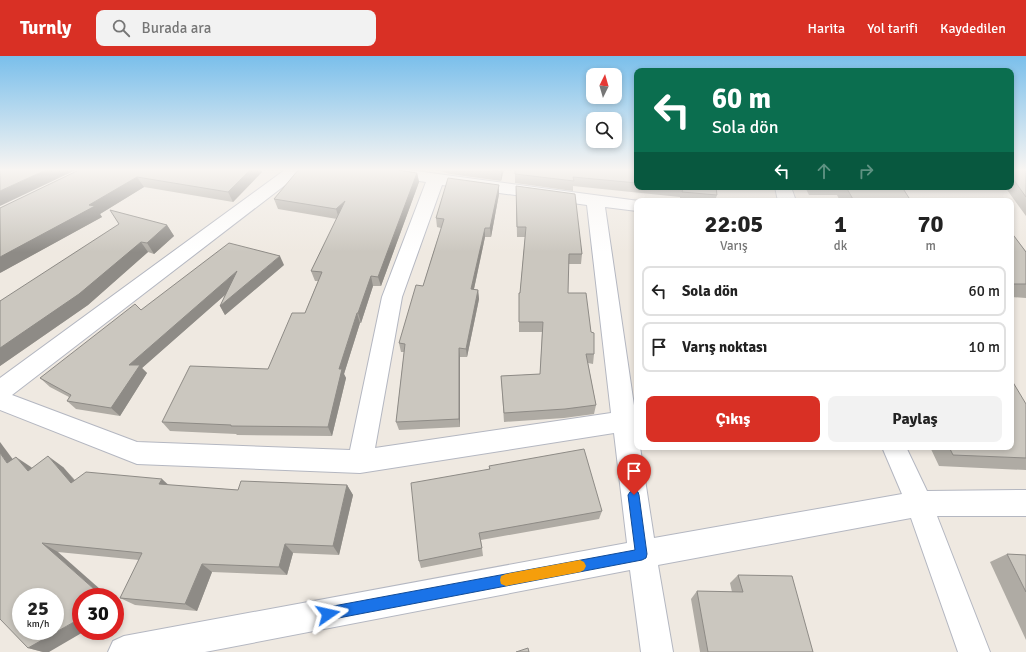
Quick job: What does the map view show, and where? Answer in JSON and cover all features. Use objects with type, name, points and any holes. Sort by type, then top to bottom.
[{"type":"street","points":[[0,391],[259,197]]},
{"type":"street","points":[[360,462],[392,297],[429,197]]},
{"type":"street","points":[[565,197],[634,206]]},
{"type":"street","points":[[595,201],[642,554],[657,652]]},
{"type":"street","points":[[0,400],[137,454],[360,462],[624,421]]},
{"type":"street","points":[[895,450],[919,504],[974,652]]},
{"type":"street","points":[[124,652],[642,554],[919,504],[1026,503]]},
{"type":"building","points":[[23,197],[103,197],[89,205],[95,206],[0,257],[0,208]]},
{"type":"building","points":[[276,197],[408,197],[378,277],[371,276],[357,313],[339,369],[342,369],[328,427],[231,426],[162,422],[190,366],[268,369],[292,313],[305,313],[322,272],[311,271],[345,201],[336,209],[274,199]]},
{"type":"building","points":[[442,197],[497,197],[490,228],[485,228],[471,289],[478,290],[466,349],[459,348],[459,419],[396,422],[405,344],[399,343],[416,285],[423,286],[444,219],[436,218]]},
{"type":"building","points":[[516,197],[575,197],[582,254],[569,254],[568,293],[586,293],[591,332],[594,333],[594,354],[586,354],[596,405],[565,409],[504,413],[501,376],[540,374],[543,322],[519,322],[519,293],[526,227],[517,227]]},
{"type":"building","points":[[852,197],[909,198],[852,198]]},
{"type":"building","points":[[110,210],[167,225],[147,243],[141,242],[79,294],[0,348],[0,301],[119,224]]},
{"type":"building","points":[[1014,236],[1026,252],[1026,284],[1014,284]]},
{"type":"building","points":[[229,243],[280,256],[220,306],[237,271],[129,365],[140,365],[111,408],[67,401],[71,395],[40,378],[135,304],[141,310]]},
{"type":"building","points":[[1014,384],[1026,404],[1026,458],[953,455],[950,450],[1014,450]]},
{"type":"building","points":[[584,449],[602,511],[479,533],[482,548],[419,561],[411,483],[490,469],[489,466]]},
{"type":"building","points":[[0,453],[7,463],[16,457],[28,471],[48,456],[71,483],[86,472],[162,479],[159,484],[238,490],[241,481],[347,485],[333,546],[285,544],[279,567],[202,564],[185,604],[124,598],[124,590],[142,553],[42,543],[93,588],[72,588],[72,623],[64,628],[64,588],[12,588],[12,631],[0,619]]},
{"type":"building","points":[[1007,554],[1026,555],[1026,592]]},
{"type":"building","points":[[738,575],[792,576],[813,652],[708,652],[697,591],[743,592]]},
{"type":"building","points":[[20,640],[42,640],[28,648]]},
{"type":"building","points":[[528,648],[529,652],[516,652]]},
{"type":"slow traffic","points":[[506,580],[580,566]]},
{"type":"route","points":[[328,614],[642,554],[634,495]]}]
